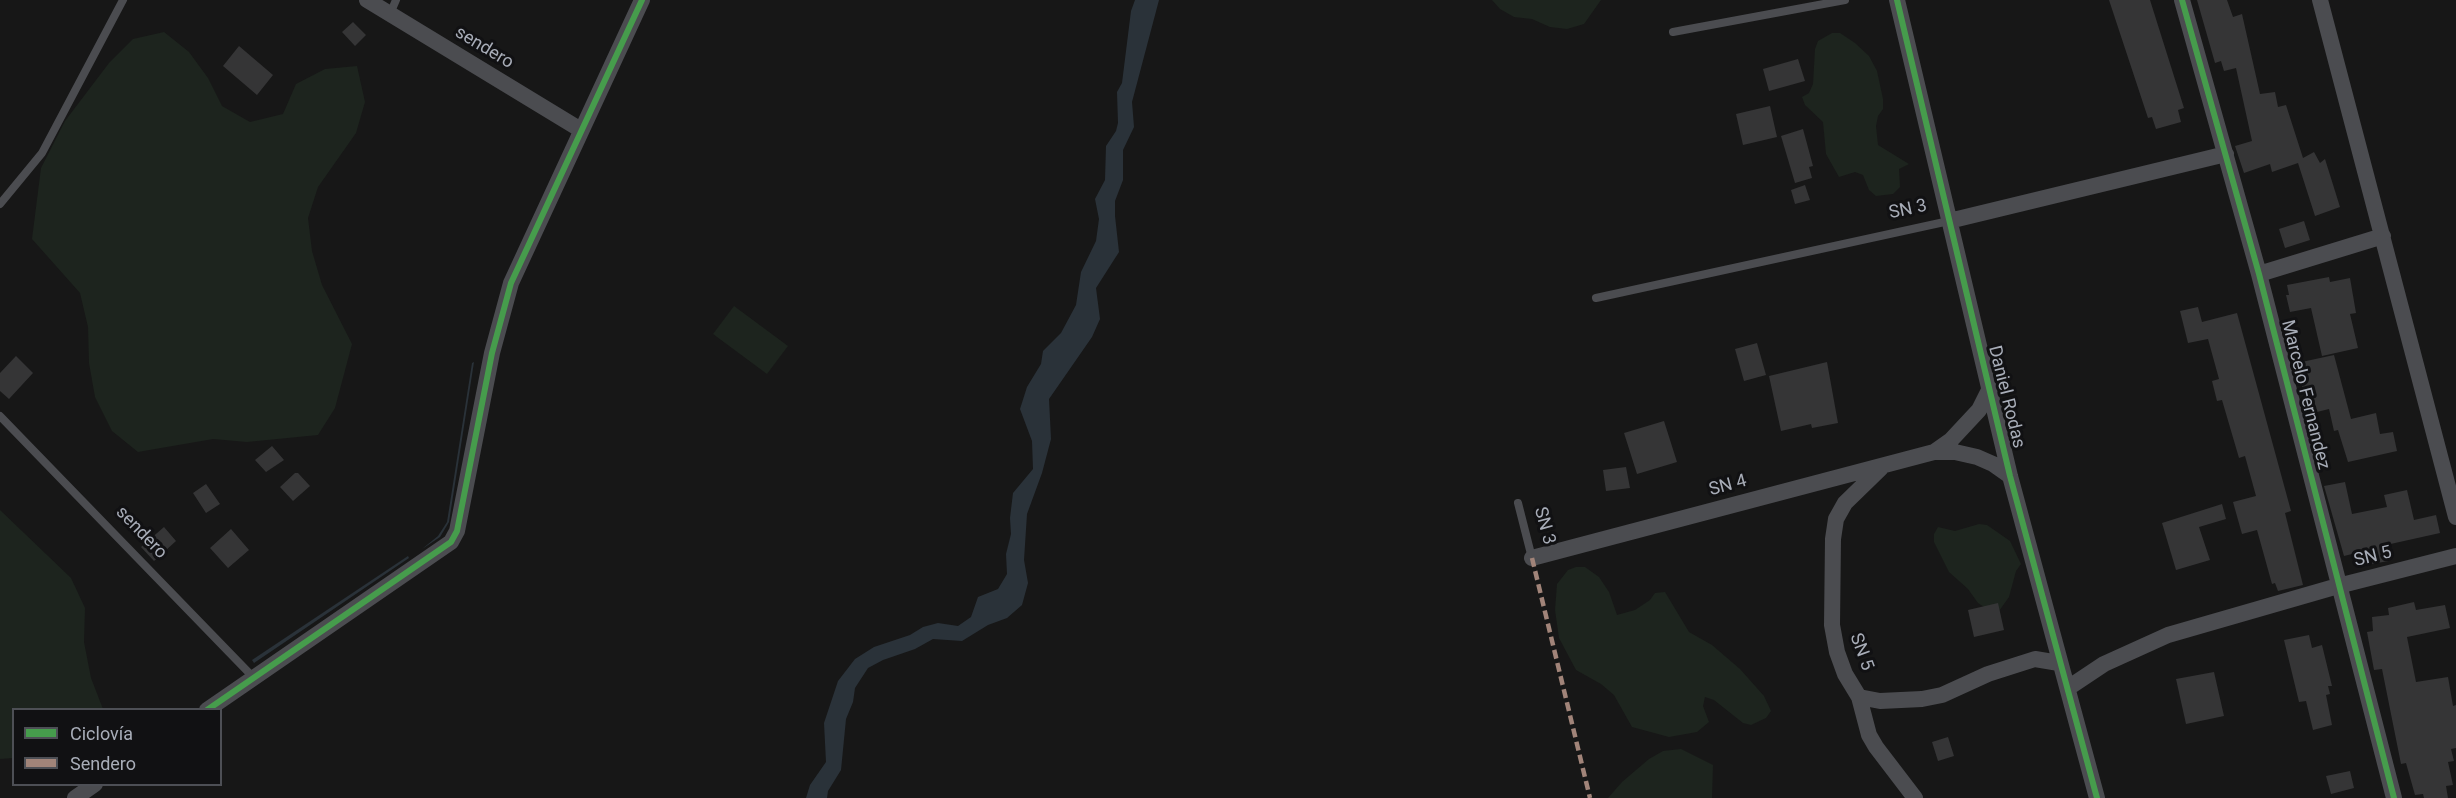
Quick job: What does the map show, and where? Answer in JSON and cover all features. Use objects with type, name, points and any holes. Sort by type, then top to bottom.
[{"type":"street","name":"sendero","points":[[367,0],[393,7],[581,130]]},
{"type":"street","points":[[210,708],[452,542],[492,353],[511,283],[642,0]]},
{"type":"street","name":"Daniel Rodas","points":[[1897,0],[2010,476],[2097,798]]},
{"type":"street","name":"Marcelo Fernandez","points":[[2182,0],[2259,274],[2394,798]]},
{"type":"street","points":[[2320,0],[2456,517]]},
{"type":"street","name":"SN 3","points":[[1949,221],[2226,154]]},
{"type":"street","points":[[2259,274],[2383,236]]},
{"type":"street","name":"SN 4","points":[[1934,452],[1951,440],[1979,410],[1989,390]]},
{"type":"street","name":"SN 4","points":[[1532,558],[1934,452],[1955,452],[1977,457],[1993,464],[2010,476]]},
{"type":"street","name":"SN 5","points":[[1883,465],[1845,503],[1836,519],[1833,538],[1832,626],[1839,659],[1859,697],[1880,701],[1922,699],[1942,695],[1988,674],[2035,659],[2059,663]]},
{"type":"street","name":"SN 5","points":[[2067,688],[2104,664],[2168,635],[2338,586],[2456,556]]},
{"type":"street","points":[[1859,697],[1867,727],[1876,747],[1915,798]]},
{"type":"street","points":[[75,798],[92,786]]},
{"type":"lane","points":[[0,204],[42,153],[123,0]]},
{"type":"lane","points":[[1673,32],[1845,0]]},
{"type":"lane","name":"SN 3","points":[[1596,298],[1949,221]]},
{"type":"lane","name":"sendero","points":[[0,416],[255,678]]},
{"type":"lane","name":"SN 3","points":[[1518,503],[1532,558]]},
{"type":"shaded area","points":[[1135,0],[1159,0],[1132,102],[1134,127],[1123,150],[1123,180],[1115,201],[1119,252],[1096,288],[1100,319],[1092,337],[1049,399],[1051,439],[1027,514],[1024,560],[1028,583],[1022,605],[1007,618],[988,625],[962,641],[933,639],[868,668],[855,688],[853,702],[846,719],[841,770],[828,791],[827,798],[806,798],[810,785],[826,762],[824,723],[838,681],[855,659],[874,647],[910,635],[923,627],[938,623],[958,626],[971,617],[978,597],[998,589],[1007,574],[1006,554],[1011,534],[1013,493],[1033,469],[1032,441],[1020,409],[1027,387],[1041,364],[1043,351],[1061,333],[1076,305],[1081,272],[1096,241],[1099,219],[1095,199],[1105,180],[1106,146],[1116,131],[1118,123],[1117,92],[1122,83],[1131,11]]},
{"type":"shaded area","points":[[1492,0],[1601,0],[1584,24],[1567,29],[1550,27],[1532,19],[1514,17],[1500,9]]},
{"type":"shaded area","points":[[164,32],[189,52],[208,78],[222,106],[250,122],[283,114],[296,84],[325,69],[357,66],[365,102],[356,133],[318,187],[308,218],[312,251],[322,285],[352,344],[335,408],[318,435],[247,442],[213,439],[138,452],[112,431],[95,397],[89,363],[88,327],[80,293],[32,239],[41,168],[65,121],[109,63],[133,39]]},
{"type":"shaded area","points":[[1832,33],[1840,33],[1855,43],[1869,56],[1877,71],[1883,99],[1883,109],[1878,116],[1876,126],[1878,145],[1909,164],[1899,169],[1900,187],[1893,194],[1876,196],[1869,190],[1863,175],[1855,172],[1839,177],[1826,154],[1823,122],[1805,105],[1802,97],[1809,93],[1813,84],[1815,49],[1818,41]]},
{"type":"shaded area","points":[[734,306],[788,346],[767,374],[713,334]]},
{"type":"shaded area","points":[[474,362],[449,522],[440,537],[422,549],[438,536],[447,522],[472,363]]},
{"type":"shaded area","points":[[0,510],[71,578],[85,608],[84,642],[91,678],[103,708],[12,708],[12,758],[0,759]]},
{"type":"shaded area","points":[[1979,524],[1987,525],[2010,541],[2021,564],[2016,571],[2009,597],[1999,611],[1978,603],[1968,589],[1949,572],[1934,542],[1934,534],[1938,527],[1955,531]]},
{"type":"shaded area","points":[[408,556],[409,558],[254,663],[252,660]]},
{"type":"shaded area","points":[[1585,567],[1599,577],[1609,592],[1617,615],[1635,610],[1650,600],[1655,593],[1665,592],[1689,632],[1712,645],[1740,669],[1764,696],[1771,711],[1766,718],[1751,725],[1743,723],[1714,700],[1705,697],[1703,706],[1709,722],[1697,732],[1669,737],[1632,727],[1614,695],[1601,684],[1576,670],[1559,638],[1555,610],[1557,584],[1568,570]]},
{"type":"shaded area","points":[[1681,749],[1713,765],[1712,798],[1608,798],[1622,782],[1649,759],[1663,751]]},
{"type":"building","points":[[2109,0],[2150,0],[2184,108],[2178,110],[2181,122],[2156,129],[2152,117],[2148,118]]},
{"type":"building","points":[[2197,0],[2227,0],[2233,17],[2242,14],[2260,94],[2275,92],[2278,107],[2286,105],[2303,158],[2314,152],[2320,163],[2325,159],[2340,207],[2315,216],[2298,163],[2272,172],[2270,164],[2244,173],[2235,146],[2252,141],[2236,68],[2224,71],[2221,61],[2215,63]]},
{"type":"building","points":[[353,22],[366,35],[355,46],[342,32]]},
{"type":"building","points":[[239,46],[273,75],[257,95],[223,66]]},
{"type":"building","points":[[1798,59],[1805,81],[1769,91],[1763,69]]},
{"type":"building","points":[[1770,106],[1777,137],[1743,145],[1736,114]]},
{"type":"building","points":[[1803,129],[1813,166],[1809,167],[1812,178],[1795,183],[1781,136]]},
{"type":"building","points":[[1805,185],[1810,200],[1795,204],[1791,190]]},
{"type":"building","points":[[2304,221],[2310,240],[2285,248],[2279,229]]},
{"type":"building","points":[[2329,277],[2330,282],[2350,278],[2356,313],[2350,314],[2358,348],[2322,356],[2311,308],[2290,312],[2286,295],[2289,295],[2287,285]]},
{"type":"building","points":[[2198,307],[2202,322],[2237,313],[2291,511],[2285,513],[2303,585],[2278,591],[2275,583],[2272,584],[2257,530],[2242,534],[2233,502],[2256,496],[2245,456],[2239,458],[2222,400],[2217,401],[2212,381],[2219,379],[2208,339],[2188,343],[2180,311]]},
{"type":"building","points":[[1757,343],[1766,375],[1744,381],[1735,349]]},
{"type":"building","points":[[2334,355],[2351,419],[2376,413],[2380,434],[2393,432],[2397,451],[2348,462],[2338,430],[2334,431],[2329,409],[2313,413],[2312,405],[2306,406],[2297,363]]},
{"type":"building","points":[[16,356],[33,373],[9,399],[0,391],[0,373]]},
{"type":"building","points":[[1827,362],[1838,423],[1812,428],[1811,424],[1781,431],[1769,376]]},
{"type":"building","points":[[1664,421],[1677,462],[1637,474],[1624,433]]},
{"type":"building","points":[[272,446],[284,460],[266,472],[255,460]]},
{"type":"building","points":[[1626,467],[1630,488],[1606,491],[1603,470]]},
{"type":"building","points":[[295,473],[298,473],[310,486],[293,501],[280,487]]},
{"type":"building","points":[[2345,482],[2352,514],[2387,507],[2384,495],[2407,490],[2414,520],[2436,515],[2440,533],[2386,545],[2389,561],[2371,564],[2370,560],[2355,564],[2352,554],[2344,556],[2324,486]]},
{"type":"building","points":[[206,484],[220,504],[206,513],[193,493]]},
{"type":"building","points":[[2222,504],[2226,519],[2199,527],[2210,560],[2176,570],[2162,523]]},
{"type":"building","points":[[164,527],[176,541],[154,561],[141,547]]},
{"type":"building","points":[[231,529],[249,550],[228,568],[210,548]]},
{"type":"building","points":[[2414,602],[2416,610],[2445,605],[2450,628],[2407,637],[2416,682],[2448,677],[2453,706],[2456,705],[2456,748],[2451,749],[2454,761],[2448,762],[2453,785],[2446,786],[2448,798],[2424,798],[2423,794],[2415,795],[2406,763],[2401,764],[2382,669],[2374,670],[2367,632],[2373,631],[2372,617],[2389,615],[2388,608]]},
{"type":"building","points":[[1998,603],[2004,630],[1974,637],[1968,610]]},
{"type":"building","points":[[2309,635],[2312,648],[2322,645],[2332,686],[2328,686],[2330,694],[2326,695],[2332,725],[2313,730],[2306,701],[2299,702],[2284,640]]},
{"type":"building","points":[[2214,672],[2224,716],[2186,724],[2176,679]]},
{"type":"building","points":[[1948,737],[1954,756],[1938,761],[1932,742]]},
{"type":"building","points":[[2350,771],[2354,788],[2331,794],[2326,776]]},
{"type":"marked path","points":[[1532,558],[1590,798]]},
{"type":"cycle path","points":[[210,708],[451,542],[457,531],[492,353],[511,283],[642,0]]},
{"type":"cycle path","points":[[1897,0],[2010,476],[2097,798]]},
{"type":"cycle path","points":[[2182,0],[2259,274],[2394,798]]}]
